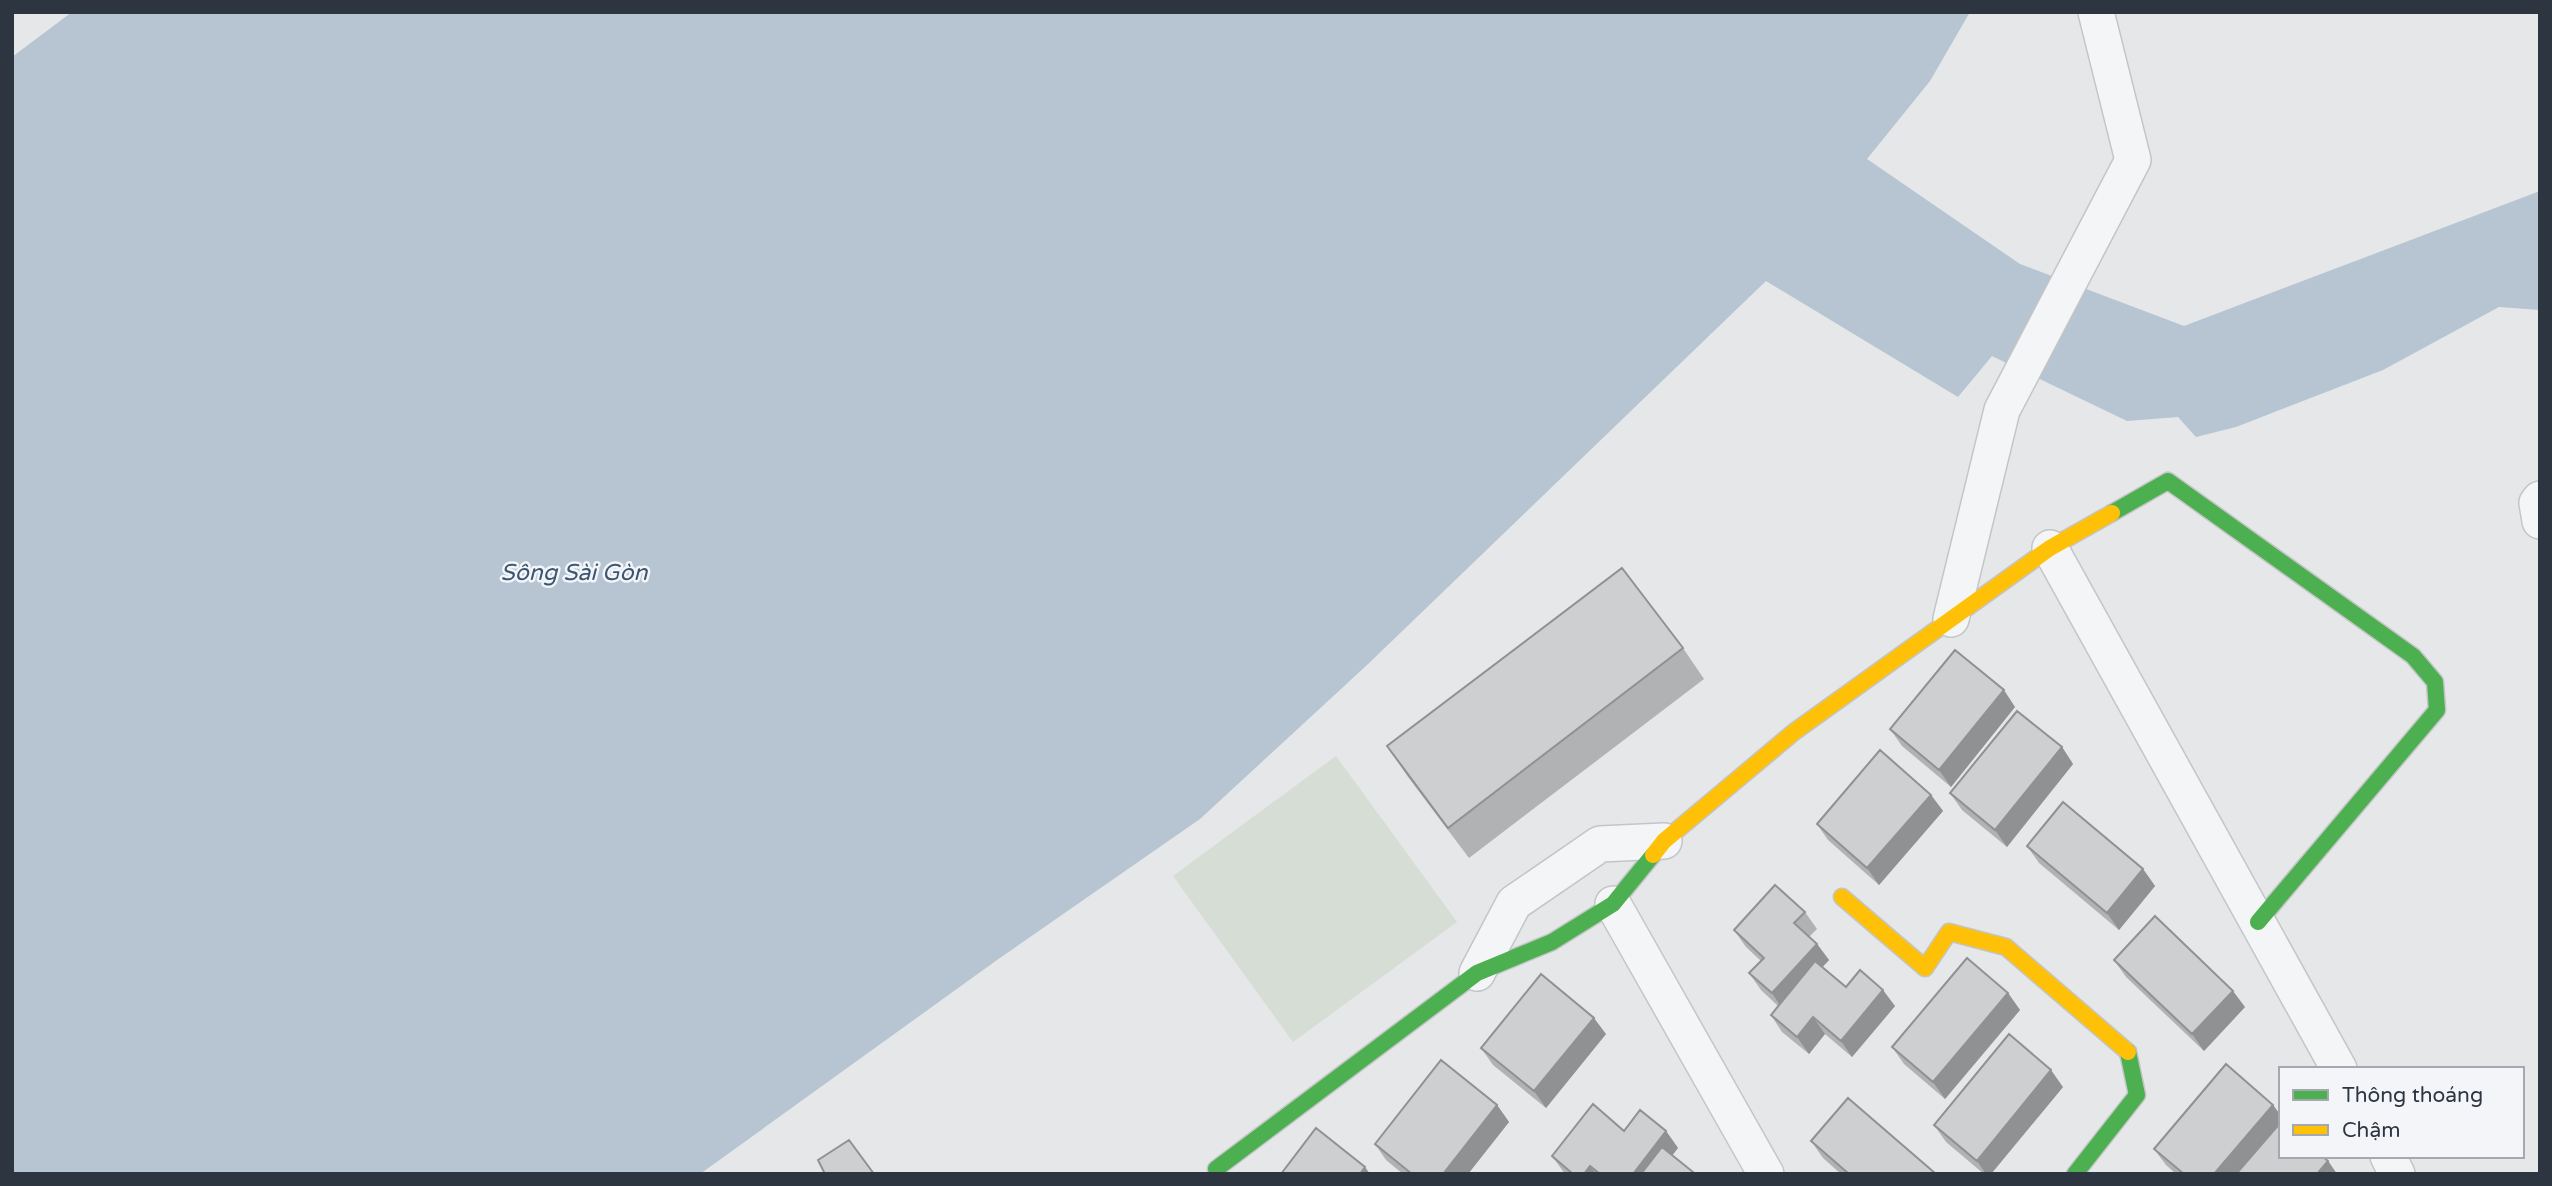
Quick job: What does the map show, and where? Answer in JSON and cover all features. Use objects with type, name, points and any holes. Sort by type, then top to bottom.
[{"type":"street","points":[[1951,619],[2002,410],[2133,160],[2096,12]]},
{"type":"street","points":[[1216,1169],[1477,972],[1552,942],[1613,904],[1664,841],[1794,732],[2050,548],[2168,481],[2413,656],[2435,682],[2437,710],[2258,922]]},
{"type":"street","points":[[2540,499],[2537,503],[2540,521]]},
{"type":"street","points":[[2050,548],[2338,1067]]},
{"type":"street","points":[[1477,972],[1514,903],[1600,844],[1664,841]]},
{"type":"street","points":[[1842,897],[1925,968],[1949,932],[2006,947],[2128,1052],[2137,1095],[2075,1174]]},
{"type":"street","points":[[1613,904],[1766,1174]]},
{"type":"street","points":[[2389,1158],[2398,1174]]},
{"type":"shaded area","points":[[1336,756],[1457,922],[1293,1042],[1173,876]]},
{"type":"water","name":"Sông Sài Gòn","points":[[72,12],[1970,12],[1930,81],[1867,159],[2020,264],[2184,326],[2540,191],[2540,310],[2499,307],[2383,370],[2236,427],[2196,437],[2178,417],[2127,421],[1992,356],[1958,397],[1766,281],[1367,665],[1200,819],[997,960],[700,1174],[12,1174],[12,57]]},
{"type":"building","points":[[1622,568],[1683,648],[1448,828],[1387,746]]},
{"type":"building","points":[[1955,650],[2004,690],[1939,770],[1890,729]]},
{"type":"building","points":[[2017,711],[2062,747],[1995,830],[1950,793]]},
{"type":"building","points":[[1880,750],[1931,795],[1867,868],[1817,824]]},
{"type":"building","points":[[2063,802],[2143,869],[2107,913],[2027,846]]},
{"type":"building","points":[[1775,885],[1805,912],[1794,923],[1817,944],[1772,993],[1749,973],[1764,958],[1734,930]]},
{"type":"building","points":[[2155,916],[2233,991],[2192,1034],[2114,960]]},
{"type":"building","points":[[1967,958],[2008,993],[1933,1082],[1892,1047]]},
{"type":"building","points":[[1815,961],[1846,987],[1860,970],[1883,990],[1841,1041],[1813,1017],[1797,1037],[1771,1015]]},
{"type":"building","points":[[1541,974],[1594,1018],[1534,1091],[1481,1048]]},
{"type":"building","points":[[2009,1034],[2051,1070],[1977,1161],[1934,1125]]},
{"type":"building","points":[[1441,1060],[1497,1105],[1443,1174],[1412,1174],[1375,1144]]},
{"type":"building","points":[[2226,1064],[2273,1105],[2214,1174],[2184,1174],[2154,1149]]},
{"type":"building","points":[[1848,1098],[1936,1174],[1849,1174],[1811,1141]]},
{"type":"building","points":[[1593,1104],[1624,1131],[1640,1110],[1666,1131],[1633,1174],[1600,1174],[1590,1166],[1584,1174],[1573,1174],[1552,1156]]},
{"type":"building","points":[[2279,1124],[2279,1158],[2324,1158],[2328,1161],[2317,1174],[2236,1174]]},
{"type":"building","points":[[1316,1128],[1365,1167],[1360,1174],[1281,1174]]},
{"type":"building","points":[[849,1140],[874,1174],[825,1174],[818,1160]]},
{"type":"building","points":[[1662,1147],[1693,1172],[1641,1174]]},
{"type":"traffic: fast","points":[[2112,513],[2168,481],[2413,656],[2435,682],[2437,710],[2258,922]]},
{"type":"traffic: fast","points":[[1216,1169],[1477,973],[1552,942],[1613,904],[1653,855]]},
{"type":"traffic: fast","points":[[2075,1174],[2137,1095],[2128,1052]]},
{"type":"traffic: slow","points":[[1653,855],[1664,841],[1794,732],[2050,548],[2112,513]]},
{"type":"traffic: slow","points":[[1842,897],[1925,968],[1949,932],[2006,947],[2128,1052]]}]
